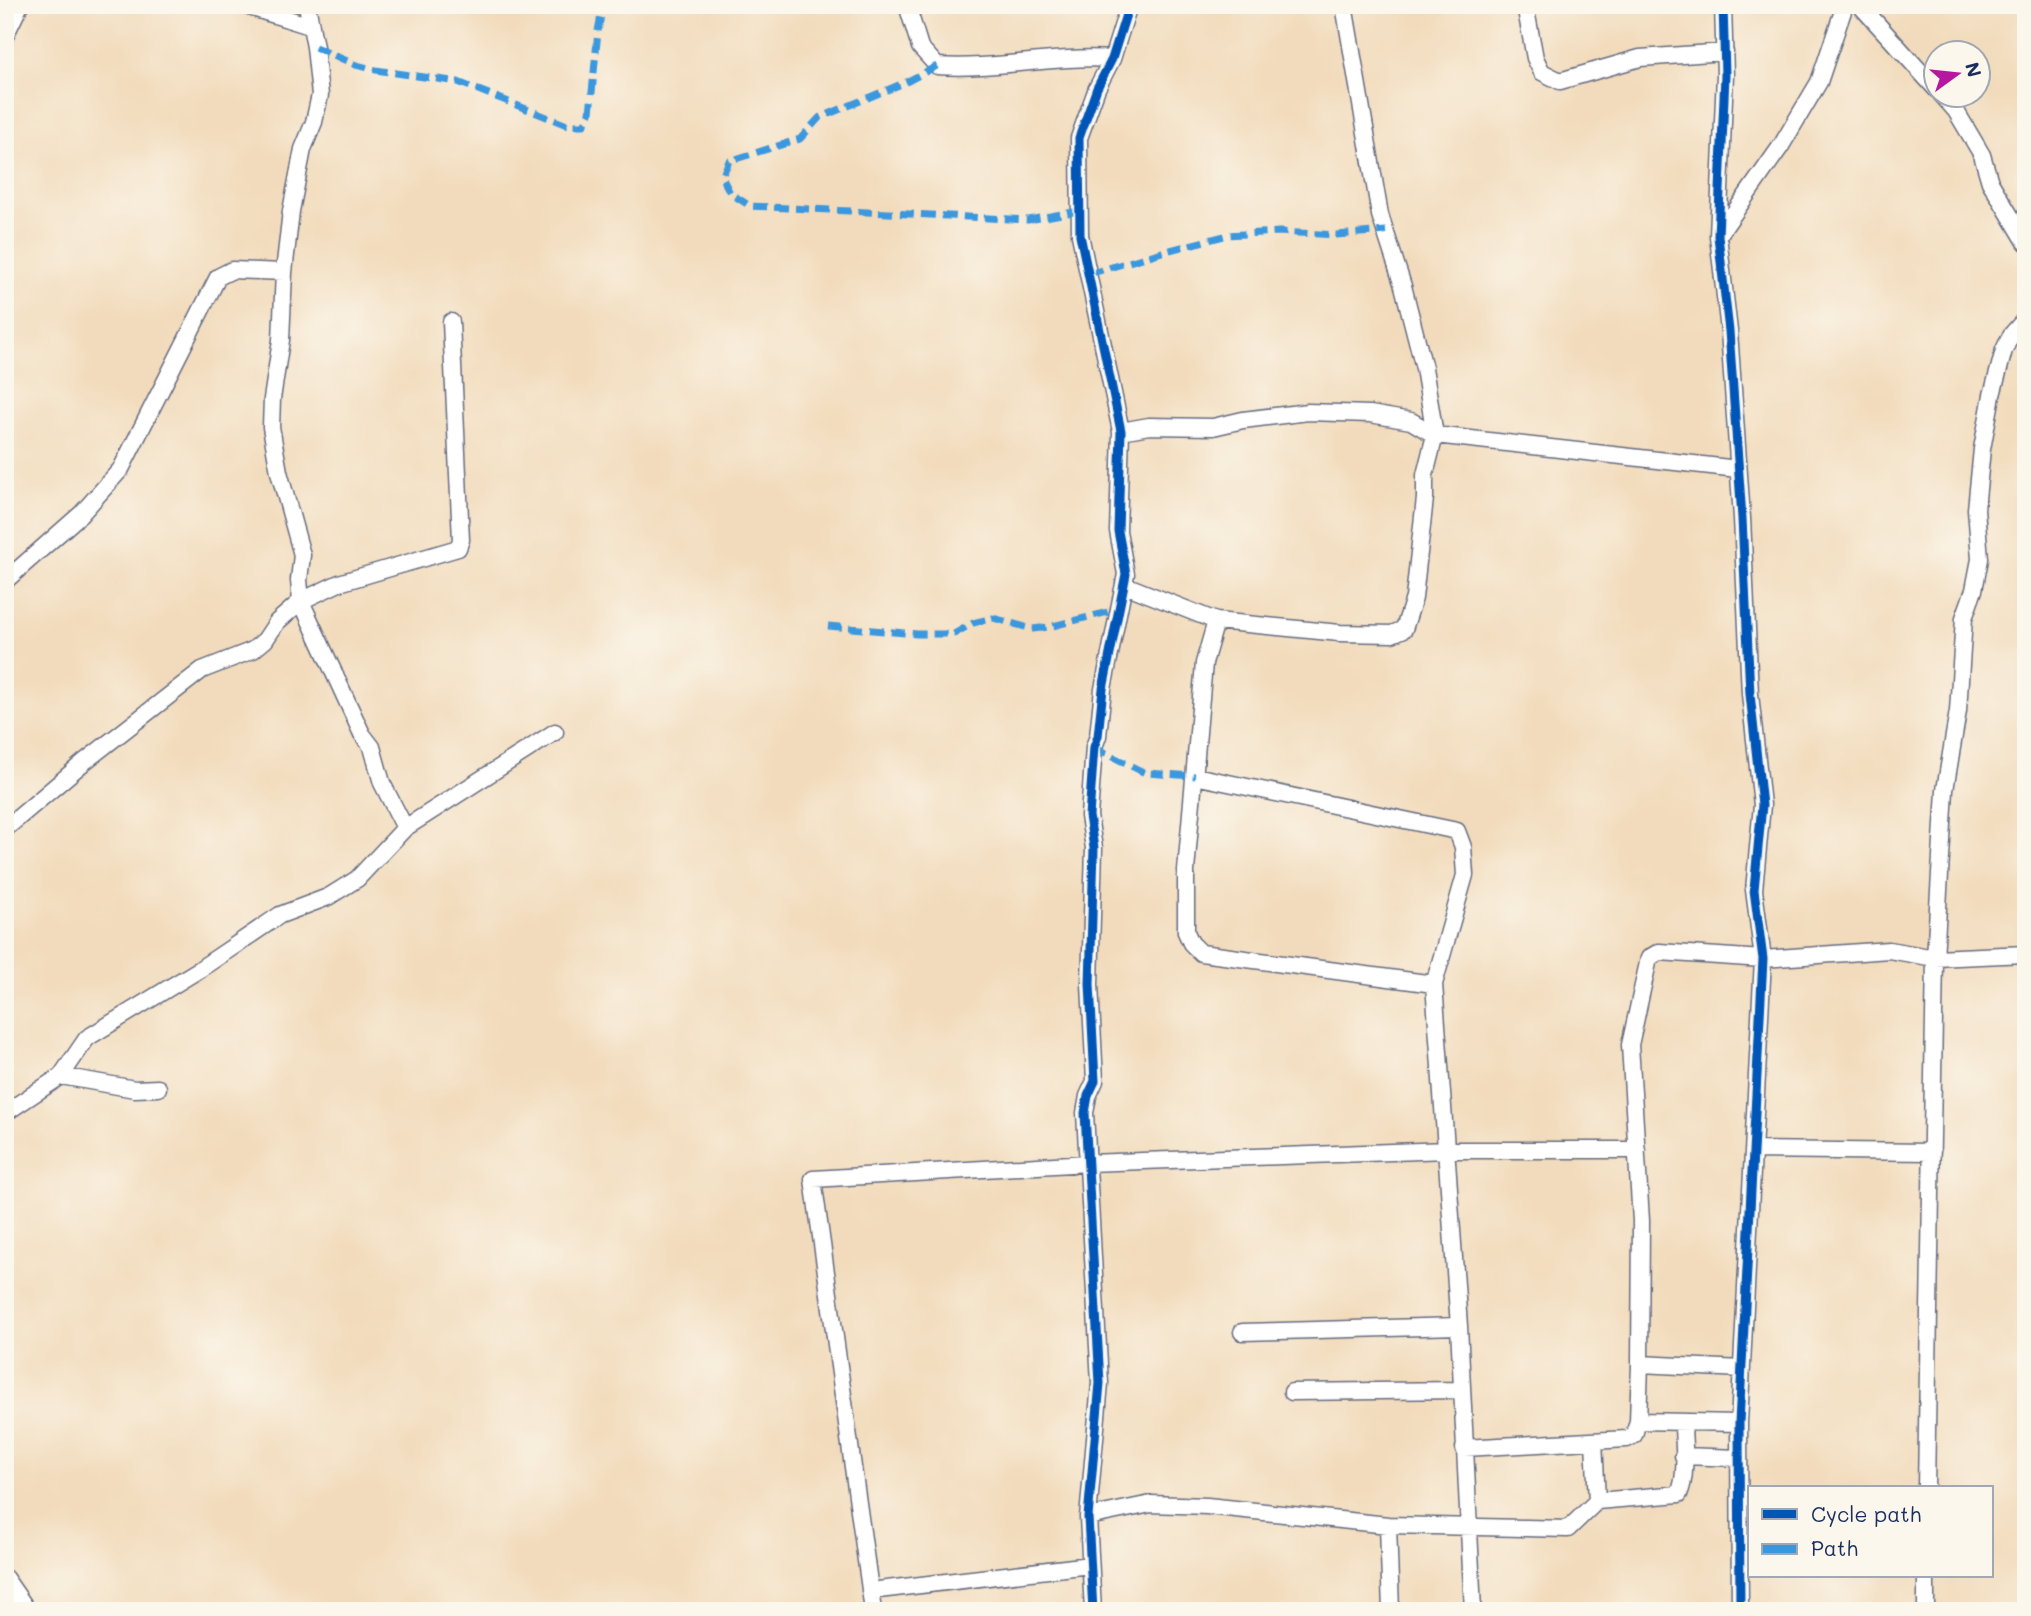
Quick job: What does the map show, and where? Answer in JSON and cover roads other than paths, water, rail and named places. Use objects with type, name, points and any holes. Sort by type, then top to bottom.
[{"type":"street","points":[[5,36],[19,5]]},
{"type":"street","points":[[243,5],[310,26]]},
{"type":"street","points":[[307,5],[320,96],[314,122],[303,149],[291,211],[271,427],[279,472],[302,555],[299,580],[301,601],[362,734],[372,747],[382,783],[405,828]]},
{"type":"street","points":[[908,5],[920,47],[937,66],[961,68],[1080,58],[1112,59]]},
{"type":"street","points":[[1093,1611],[1088,1517],[1100,1383],[1085,1112],[1095,1081],[1090,984],[1094,848],[1089,816],[1094,747],[1126,575],[1118,531],[1121,431],[1080,235],[1078,175],[1079,138],[1097,88],[1112,59],[1129,5]]},
{"type":"street","points":[[1125,585],[1216,621],[1340,633],[1392,634],[1404,629],[1414,598],[1425,475],[1435,435],[1424,368],[1404,286],[1380,215],[1344,5]]},
{"type":"street","points":[[1525,5],[1535,58],[1542,72],[1560,81],[1640,58],[1725,52]]},
{"type":"street","points":[[1723,5],[1725,52],[1718,236],[1729,331],[1742,518],[1750,694],[1762,804],[1754,890],[1763,959],[1739,1423],[1740,1611]]},
{"type":"street","points":[[1718,236],[1781,146],[1819,82],[1846,5]]},
{"type":"street","points":[[1860,5],[1923,75]]},
{"type":"street","points":[[1953,108],[1982,155],[1990,182],[2026,242]]},
{"type":"street","points":[[5,581],[82,514],[121,469],[218,277],[232,270],[284,272]]},
{"type":"street","points":[[1926,1486],[1935,958],[1945,790],[1958,711],[1963,628],[1980,559],[1976,509],[1982,449],[2004,350],[2011,335],[2026,318]]},
{"type":"street","points":[[5,829],[84,762],[202,670],[253,650],[265,640],[277,622],[301,601],[339,583],[458,548],[461,540],[451,322]]},
{"type":"street","points":[[1121,431],[1149,426],[1213,426],[1308,412],[1370,414],[1411,421],[1435,435],[1738,469]]},
{"type":"street","points":[[1216,621],[1203,663],[1186,871],[1186,932],[1191,943],[1201,953],[1434,984]]},
{"type":"street","points":[[5,1113],[61,1076],[87,1038],[200,970],[280,915],[328,897],[357,879],[405,828],[555,732]]},
{"type":"street","points":[[1195,776],[1457,831],[1463,847],[1465,875],[1434,984],[1459,1326],[1473,1611]]},
{"type":"street","points":[[1464,1448],[1627,1439],[1634,1435],[1638,1421],[1640,1364],[1641,1221],[1630,1045],[1648,958],[1659,951],[1763,959],[1889,950],[1935,958],[2026,954]]},
{"type":"street","points":[[61,1076],[135,1089],[159,1088]]},
{"type":"street","points":[[873,1611],[813,1179],[1088,1163],[1447,1150],[1637,1150]]},
{"type":"street","points":[[1754,1150],[1932,1152]]},
{"type":"street","points":[[1242,1332],[1459,1326]]},
{"type":"street","points":[[1640,1364],[1742,1368]]},
{"type":"street","points":[[1292,1392],[1462,1390]]},
{"type":"street","points":[[1638,1421],[1739,1423]]},
{"type":"street","points":[[1088,1517],[1151,1504],[1207,1506],[1388,1525],[1568,1528],[1597,1501],[1679,1494],[1684,1456],[1683,1422]]},
{"type":"street","points":[[1594,1441],[1597,1501]]},
{"type":"street","points":[[1684,1456],[1739,1458]]},
{"type":"street","points":[[1388,1525],[1391,1611]]},
{"type":"street","points":[[870,1591],[1090,1564]]},
{"type":"street","points":[[5,1578],[28,1611]]},
{"type":"street","points":[[1926,1578],[1926,1611]]}]
